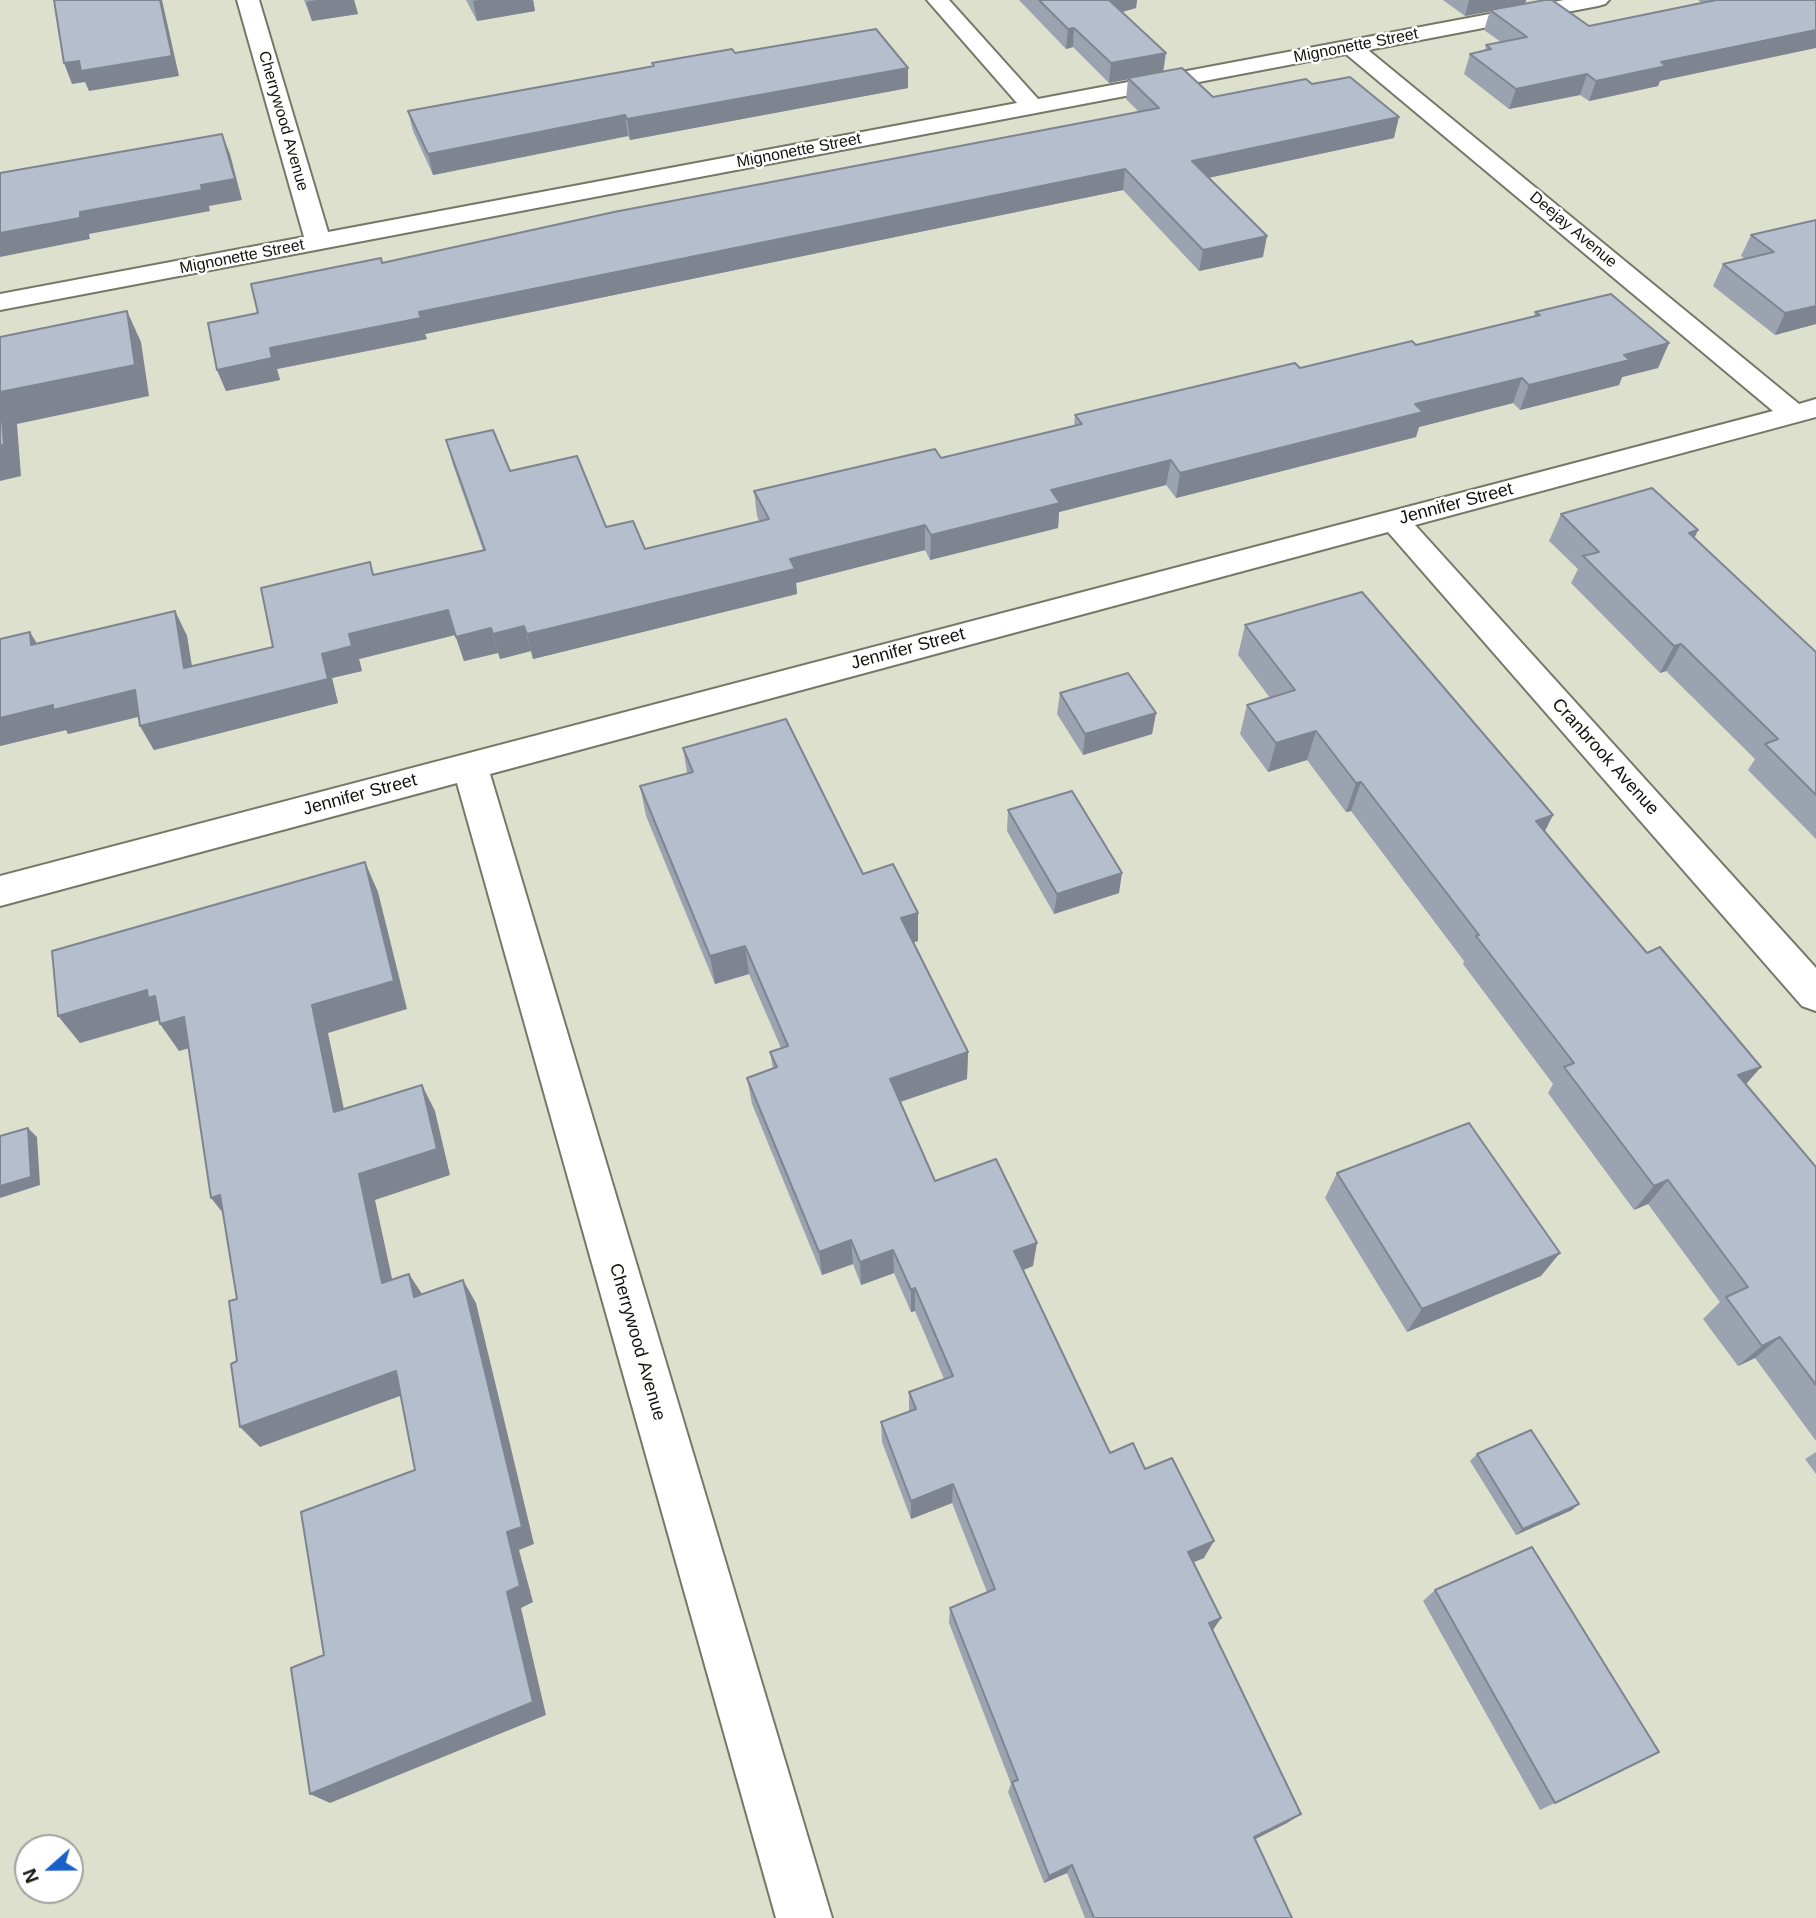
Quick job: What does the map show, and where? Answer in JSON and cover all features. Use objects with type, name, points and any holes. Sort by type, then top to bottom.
[{"type":"street","name":"Cherrywood Avenue","points":[[247,0],[318,242]]},
{"type":"street","points":[[938,0],[1033,107]]},
{"type":"street","name":"Mignonette Street","points":[[0,302],[1598,0]]},
{"type":"street","name":"Deejay Avenue","points":[[1351,47],[1805,411]]},
{"type":"street","name":"Jennifer Street","points":[[0,891],[1805,411]]},
{"type":"street","name":"Cranbrook Avenue","points":[[1394,520],[1816,995]]},
{"type":"street","name":"Cherrywood Avenue","points":[[470,766],[804,1918]]},
{"type":"building","points":[[54,0],[160,0],[172,56],[81,71],[79,61],[64,63]]},
{"type":"building","points":[[1039,0],[1109,0],[1166,53],[1111,63],[1074,28],[1068,29]]},
{"type":"building","points":[[1552,0],[1589,26],[1716,0],[1816,0],[1816,30],[1661,62],[1666,66],[1596,81],[1587,74],[1516,89],[1470,54],[1491,49],[1486,45],[1527,37],[1490,10]]},
{"type":"building","points":[[876,29],[908,68],[627,119],[625,115],[428,154],[408,111],[654,66],[652,63],[732,49],[735,53]]},
{"type":"building","points":[[1182,68],[1213,97],[1306,79],[1312,84],[1350,77],[1399,117],[1192,161],[1267,236],[1203,250],[1125,169],[419,312],[421,318],[270,348],[272,358],[217,370],[208,323],[258,313],[251,284],[381,258],[382,263],[614,212],[1159,108],[1128,78]]},
{"type":"building","points":[[222,134],[235,179],[201,185],[202,190],[80,212],[80,218],[0,233],[0,173]]},
{"type":"building","points":[[1816,220],[1816,306],[1785,313],[1723,264],[1774,252],[1751,235]]},
{"type":"building","points":[[1611,294],[1669,343],[1624,355],[1630,360],[1529,385],[1522,378],[1415,404],[1423,412],[1180,473],[1171,460],[1051,490],[1060,503],[931,535],[925,525],[790,559],[795,569],[527,634],[524,626],[493,634],[491,628],[456,637],[448,610],[349,634],[352,646],[322,654],[328,679],[140,726],[135,690],[53,710],[53,705],[0,718],[0,639],[30,632],[31,645],[175,611],[184,668],[273,647],[261,588],[370,562],[373,575],[485,550],[446,440],[493,430],[510,471],[577,456],[606,527],[633,521],[645,549],[769,519],[754,491],[935,449],[941,458],[1082,424],[1075,415],[1295,363],[1300,368],[1412,341],[1416,345],[1540,315],[1535,312]]},
{"type":"building","points":[[127,311],[135,365],[0,392],[0,337]]},
{"type":"building","points":[[0,395],[4,445],[0,445]]},
{"type":"building","points":[[1652,488],[1698,530],[1689,533],[1816,652],[1816,795],[1765,744],[1778,739],[1681,644],[1674,646],[1583,556],[1599,552],[1561,514]]},
{"type":"building","points":[[1362,592],[1553,815],[1536,821],[1580,874],[1647,953],[1660,947],[1761,1067],[1738,1075],[1816,1167],[1816,1385],[1780,1337],[1762,1346],[1726,1297],[1748,1287],[1668,1180],[1654,1186],[1564,1067],[1574,1063],[1361,782],[1356,783],[1316,731],[1276,743],[1247,705],[1295,690],[1245,625]]},
{"type":"building","points":[[1128,673],[1156,713],[1085,734],[1060,693]]},
{"type":"building","points":[[786,719],[863,874],[893,864],[918,913],[901,918],[968,1052],[890,1079],[935,1181],[996,1159],[1037,1243],[1014,1251],[1110,1453],[1133,1443],[1145,1469],[1172,1458],[1214,1541],[1188,1552],[1221,1618],[1209,1623],[1301,1814],[1254,1837],[1292,1918],[1094,1918],[1072,1865],[1049,1876],[1012,1782],[1018,1780],[950,1608],[995,1589],[953,1484],[911,1501],[881,1422],[916,1409],[909,1392],[953,1376],[915,1288],[911,1290],[893,1250],[860,1262],[851,1240],[819,1252],[747,1078],[777,1067],[770,1052],[788,1046],[745,946],[710,956],[640,786],[693,772],[683,748]]},
{"type":"building","points":[[1072,791],[1122,873],[1057,894],[1008,810]]},
{"type":"building","points":[[365,862],[394,981],[312,1005],[334,1112],[422,1085],[437,1149],[359,1174],[382,1283],[409,1274],[414,1297],[463,1280],[522,1527],[507,1532],[520,1586],[507,1592],[533,1702],[310,1794],[291,1668],[324,1655],[301,1512],[415,1470],[396,1371],[240,1427],[231,1364],[237,1361],[229,1301],[237,1299],[220,1195],[211,1198],[184,1017],[160,1024],[155,996],[148,998],[147,990],[58,1016],[52,951]]},
{"type":"building","points":[[1469,1123],[1560,1253],[1422,1309],[1337,1173]]},
{"type":"building","points":[[28,1128],[31,1177],[0,1186],[0,1136]]},
{"type":"building","points":[[1531,1430],[1579,1504],[1523,1529],[1477,1454]]},
{"type":"building","points":[[1532,1547],[1659,1752],[1555,1803],[1435,1590]]}]
